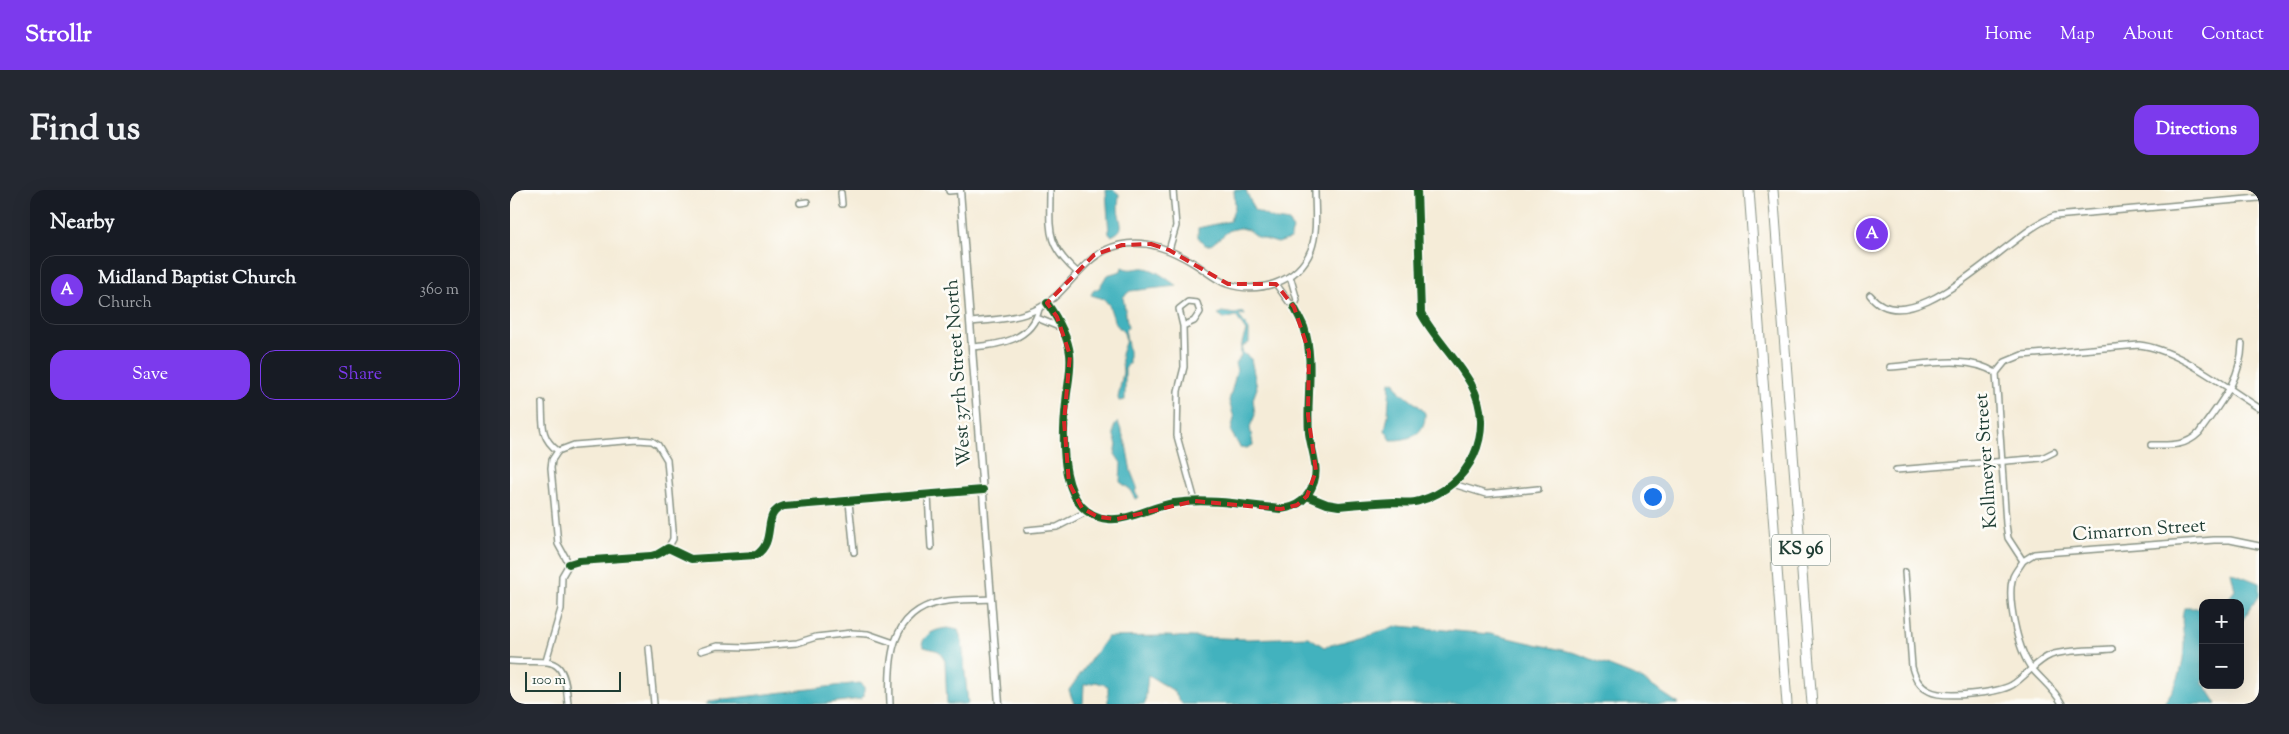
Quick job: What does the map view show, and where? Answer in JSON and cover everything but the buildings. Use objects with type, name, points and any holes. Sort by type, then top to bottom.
[{"type":"highway","name":"KS 96","points":[[1748,190],[1787,704]]},
{"type":"highway","name":"KS 96","points":[[1773,190],[1812,704]]},
{"type":"street","points":[[949,191],[960,190]]},
{"type":"street","name":"West 37th Street North","points":[[960,190],[999,704]]},
{"type":"street","points":[[1050,190],[1049,229],[1052,240],[1058,254],[1077,272]]},
{"type":"street","points":[[1169,250],[1176,226],[1173,190]]},
{"type":"street","points":[[970,322],[1002,319],[1039,308],[1047,303],[1094,255],[1122,244],[1151,244],[1169,250],[1228,284],[1251,287],[1276,284],[1290,276],[1310,252],[1315,233],[1315,190]]},
{"type":"street","points":[[1307,496],[1327,504],[1340,506],[1417,502],[1431,497],[1453,484],[1464,474],[1475,454],[1481,432],[1480,408],[1471,384],[1430,330],[1421,313],[1417,190]]},
{"type":"street","points":[[840,193],[842,204]]},
{"type":"street","points":[[1870,296],[1879,304],[1893,308],[1907,308],[1932,300],[2028,229],[2055,216],[2259,198]]},
{"type":"street","points":[[800,203],[807,202]]},
{"type":"street","points":[[1290,276],[1297,300],[1294,306]]},
{"type":"street","points":[[1047,303],[1057,317],[1059,327],[1067,340],[1070,355],[1064,422],[1069,483],[1078,504],[1086,512],[1098,517],[1117,519],[1173,504],[1196,501],[1281,509],[1297,505],[1307,496],[1313,484],[1316,471],[1308,415],[1309,352],[1304,328],[1294,306],[1276,284]]},
{"type":"street","points":[[1183,326],[1194,321],[1200,312],[1197,303],[1188,302],[1180,309],[1183,326],[1184,367],[1178,392],[1177,436],[1196,501]]},
{"type":"street","points":[[972,348],[998,345],[1016,338],[1029,328],[1037,318],[1039,308]]},
{"type":"street","points":[[1037,318],[1059,327]]},
{"type":"street","points":[[2151,445],[2181,444],[2192,440],[2229,389],[2241,365],[2242,344]]},
{"type":"street","points":[[1890,367],[1960,362],[1976,364],[1996,373],[2006,362],[2022,356],[2139,345],[2160,349],[2171,354],[2259,408]]},
{"type":"street","name":"Kollmeyer Street","points":[[1996,373],[2008,538],[2023,561]]},
{"type":"street","points":[[542,403],[545,437],[548,443],[558,451]]},
{"type":"street","points":[[546,661],[561,609],[562,576],[569,564],[579,561],[655,555],[668,548],[673,534],[668,464],[664,452],[658,445],[652,441],[638,440],[574,445],[558,451],[552,460],[551,468],[558,544],[569,564]]},
{"type":"street","points":[[1896,470],[2042,458],[2054,452]]},
{"type":"street","points":[[1453,484],[1486,494],[1538,489]]},
{"type":"street","points":[[668,548],[691,559],[756,555],[767,544],[772,515],[779,507],[983,490]]},
{"type":"street","points":[[928,496],[930,548]]},
{"type":"street","points":[[849,502],[854,552]]},
{"type":"street","points":[[1027,530],[1057,527],[1086,512]]},
{"type":"street","name":"Cimarron Street","points":[[2023,561],[2034,554],[2214,540],[2230,540],[2259,546]]},
{"type":"street","points":[[2023,561],[2013,577],[2015,632],[2024,657],[2032,668],[2046,681],[2062,704]]},
{"type":"street","points":[[1905,572],[1912,667],[1915,678],[1922,686],[1942,695],[1994,691],[2011,685],[2045,658],[2062,653],[2112,649]]},
{"type":"street","points":[[890,704],[889,660],[901,628],[909,618],[927,606],[942,602],[991,599]]},
{"type":"street","points":[[701,651],[717,646],[746,647],[797,643],[816,637],[852,633],[868,634],[894,643]]},
{"type":"street","points":[[649,648],[654,704]]},
{"type":"street","points":[[510,661],[546,661],[558,668],[566,682],[568,704]]},
{"type":"highlighted area","points":[[1151,244],[1169,250],[1228,284],[1276,284],[1294,307],[1309,352],[1308,415],[1316,471],[1307,496],[1297,505],[1281,509],[1195,501],[1117,519],[1098,517],[1082,508],[1069,483],[1064,421],[1070,355],[1057,317],[1047,303],[1094,255],[1122,245]]},
{"type":"water","points":[[1106,190],[1114,190],[1119,194],[1118,209],[1121,227],[1118,232],[1111,236],[1109,234]]},
{"type":"water","points":[[1234,190],[1246,190],[1254,210],[1276,220],[1289,222],[1293,230],[1290,239],[1278,243],[1257,237],[1248,230],[1240,228],[1230,230],[1211,245],[1205,245],[1198,237],[1198,228],[1230,221],[1235,206]]},
{"type":"water","points":[[1122,267],[1128,269],[1149,269],[1162,275],[1177,286],[1130,291],[1123,297],[1128,328],[1125,329],[1129,363],[1125,369],[1125,400],[1119,401],[1123,372],[1121,354],[1126,340],[1124,333],[1115,323],[1109,305],[1104,299],[1091,295],[1093,291],[1099,288],[1107,275],[1121,271]]},
{"type":"water","points":[[1222,312],[1235,314],[1243,312],[1245,315],[1240,314],[1239,316],[1249,330],[1249,343],[1243,346],[1242,352],[1251,359],[1257,388],[1253,399],[1255,415],[1250,427],[1253,445],[1247,448],[1240,447],[1231,432],[1234,418],[1229,401],[1237,370],[1235,364],[1241,356],[1241,347],[1246,331],[1236,316],[1225,319],[1218,314]]},
{"type":"water","points":[[1394,381],[1400,392],[1425,413],[1425,420],[1423,426],[1415,435],[1404,439],[1391,440],[1385,430],[1390,382]]},
{"type":"water","points":[[1118,422],[1126,444],[1131,472],[1137,487],[1135,492],[1139,497],[1135,499],[1131,490],[1120,482],[1121,463],[1115,454],[1117,445],[1114,436],[1114,427]]},
{"type":"water","points":[[2231,572],[2259,583],[2259,595],[2244,618],[2244,599],[2228,599],[2235,590]]},
{"type":"water","points":[[2184,608],[2199,608],[2199,689],[2208,689],[2217,704],[2163,704],[2173,690],[2181,668],[2184,652]]},
{"type":"water","points":[[1399,626],[1490,634],[1576,653],[1640,678],[1679,704],[1182,704],[1174,691],[1148,675],[1145,704],[1108,704],[1108,686],[1096,682],[1084,685],[1083,704],[1074,704],[1069,690],[1107,637],[1165,636],[1248,639],[1309,637],[1324,647]]},
{"type":"water","points":[[948,628],[958,630],[962,641],[968,704],[947,704],[945,661],[939,651],[924,647],[922,644],[932,632]]},
{"type":"water","points":[[860,683],[864,686],[864,696],[861,699],[821,704],[706,704],[709,701]]},
{"type":"cycle path","points":[[1307,496],[1327,504],[1339,506],[1416,502],[1437,494],[1452,484],[1465,470],[1474,455],[1481,421],[1478,402],[1471,384],[1421,313],[1417,190]]},
{"type":"cycle path","points":[[1047,303],[1058,320],[1070,354],[1064,436],[1064,455],[1067,473],[1072,490],[1080,504],[1092,514],[1108,519],[1133,516],[1174,503],[1201,501],[1281,509],[1302,501],[1309,493],[1314,482],[1316,470],[1308,420],[1309,353],[1304,327],[1294,307]]},
{"type":"cycle path","points":[[569,564],[579,561],[651,556],[668,548],[691,559],[756,555],[763,549],[766,542],[773,515],[784,506],[983,490]]},
{"type":"place","name":"Midland Baptist Church","points":[[1872,234]]}]
